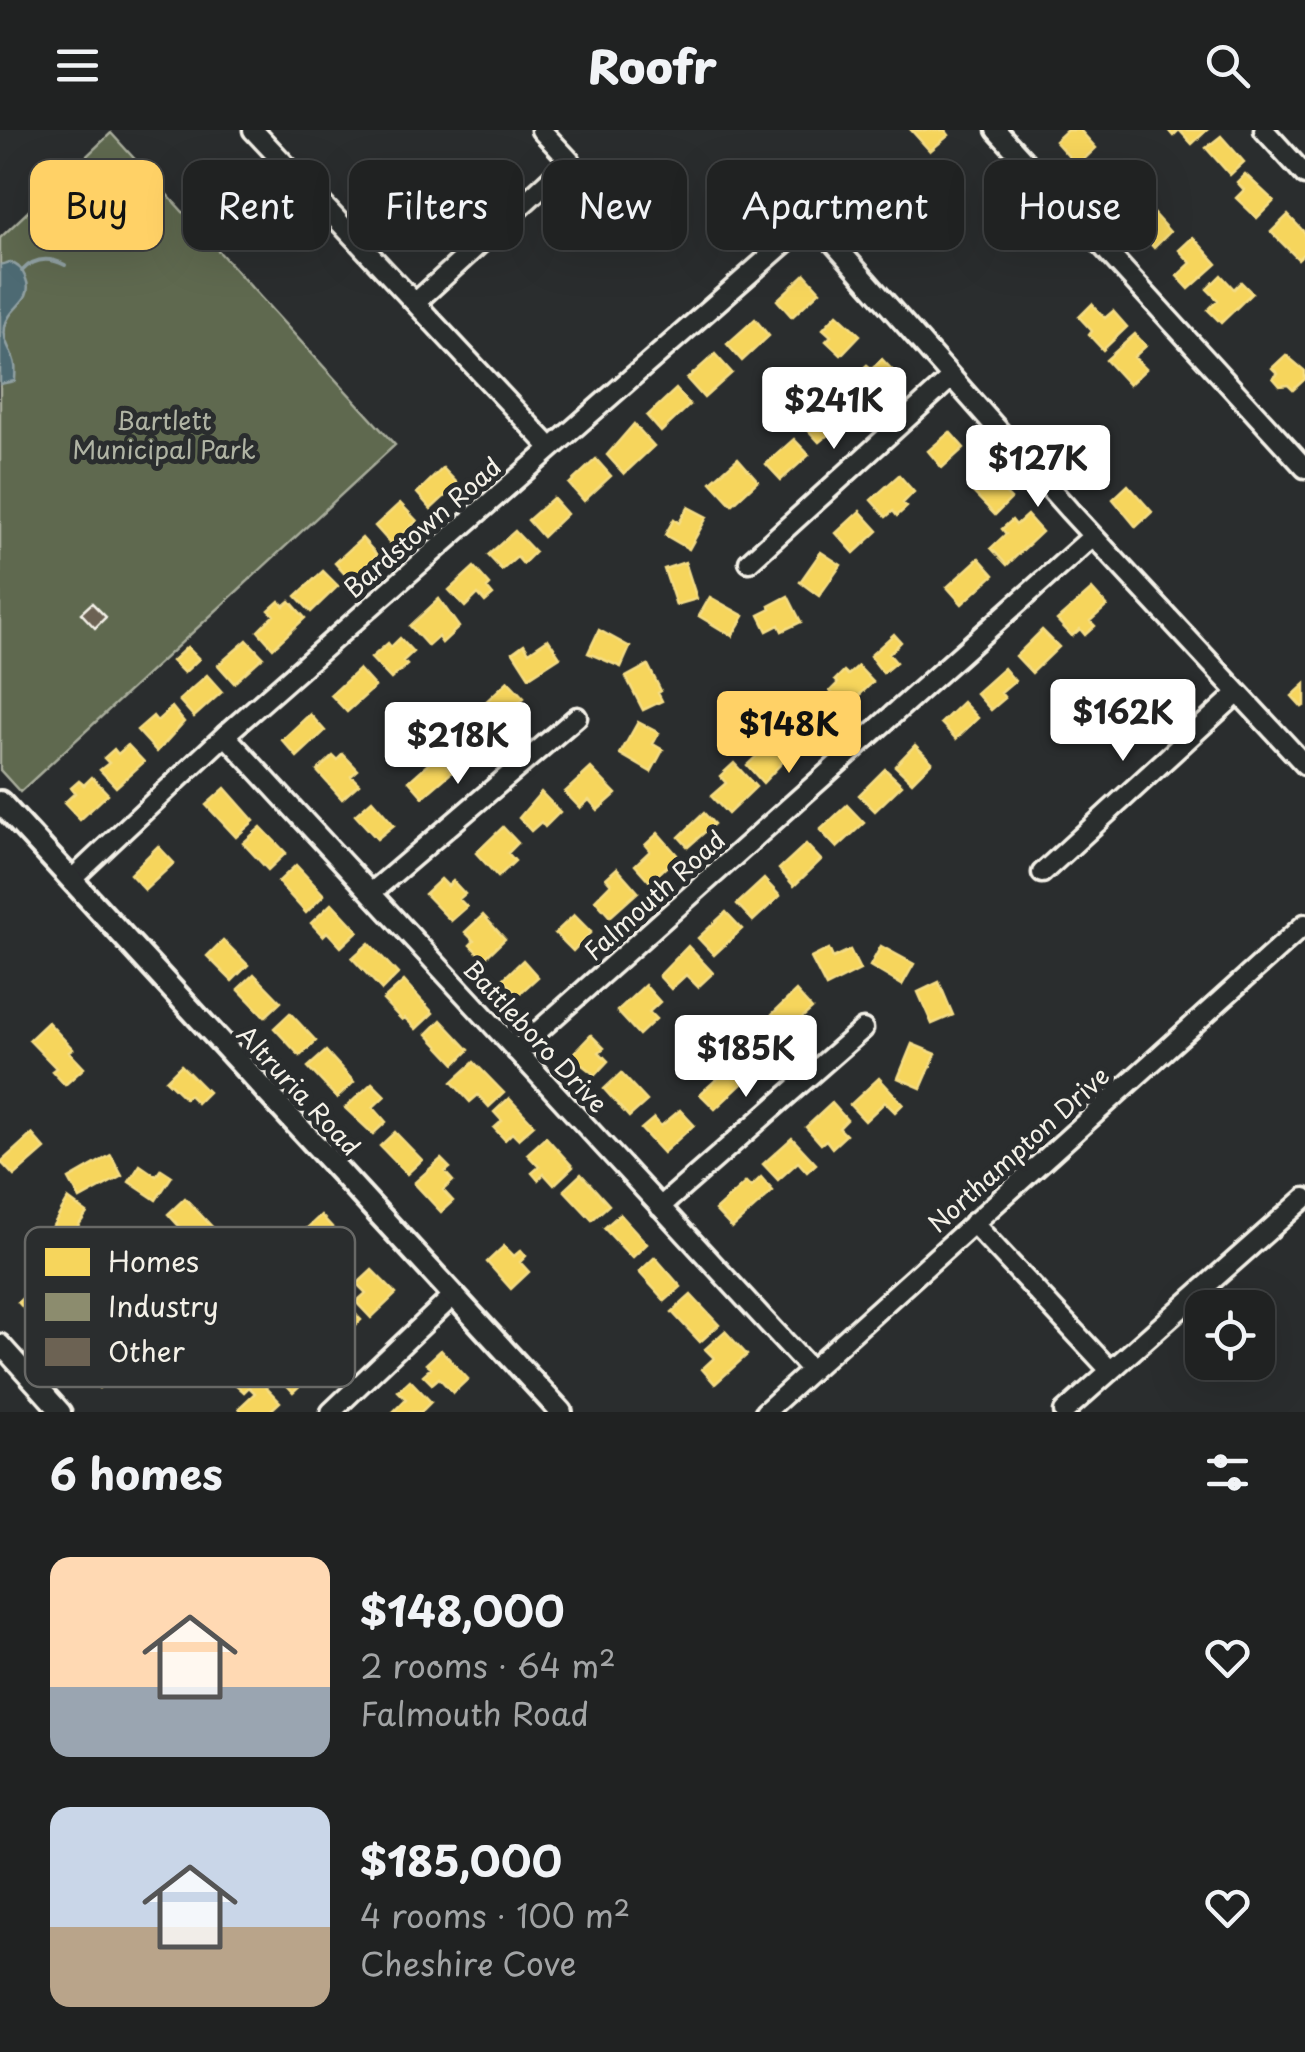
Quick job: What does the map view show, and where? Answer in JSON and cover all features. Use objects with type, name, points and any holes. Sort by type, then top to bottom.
[{"type":"street","points":[[253,130],[550,447]]},
{"type":"street","points":[[415,303],[570,161],[541,130]]},
{"type":"street","points":[[996,130],[1305,468]]},
{"type":"street","points":[[1264,130],[1305,174]]},
{"type":"street","name":"Bardstown Road","points":[[72,880],[225,734],[812,218],[951,378]]},
{"type":"street","points":[[749,562],[951,378],[1305,765]]},
{"type":"street","name":"Falmouth Road","points":[[516,1051],[1092,536]]},
{"type":"street","points":[[1042,873],[1238,693]]},
{"type":"street","points":[[371,893],[576,716]]},
{"type":"street","name":"Battleboro Drive","points":[[225,734],[811,1370]]},
{"type":"street","name":"Altruria Road","points":[[0,802],[562,1412]]},
{"type":"street","name":"Northampton Drive","points":[[765,1412],[1305,924]]},
{"type":"street","points":[[660,1207],[864,1029]]},
{"type":"street","points":[[1064,1412],[1305,1198]]},
{"type":"street","points":[[973,1224],[1110,1370]]},
{"type":"street","points":[[330,1412],[454,1295]]},
{"type":"street","points":[[0,1344],[25,1372]]},
{"type":"street","points":[[39,1387],[61,1412]]},
{"type":"green space","name":"Bartlett Municipal Park","points":[[111,133],[136,160],[82,160]]},
{"type":"green space","name":"Bartlett Municipal Park","points":[[163,190],[183,212],[183,250],[218,250],[395,445],[20,792],[0,770],[0,238],[30,210],[30,250],[163,250]]},
{"type":"water","points":[[10,262],[22,270],[28,287],[5,327],[15,381],[0,384],[0,265]]},
{"type":"building: Homes","points":[[911,130],[945,130],[949,135],[930,151]]},
{"type":"building: Homes","points":[[1067,130],[1080,130],[1096,148],[1083,160],[1072,160],[1055,141]]},
{"type":"building: Homes","points":[[1179,130],[1207,130],[1192,144]]},
{"type":"building: Homes","points":[[1221,136],[1244,162],[1230,175],[1206,148]]},
{"type":"building: Homes","points":[[1245,174],[1274,201],[1257,218],[1236,198],[1244,190],[1237,182]]},
{"type":"building: Homes","points":[[1288,215],[1305,233],[1305,252],[1298,259],[1271,232]]},
{"type":"building: Homes","points":[[1156,216],[1170,232],[1156,246]]},
{"type":"building: Homes","points":[[1193,237],[1217,264],[1189,289],[1177,276],[1191,263],[1179,250]]},
{"type":"building: Homes","points":[[805,274],[820,291],[792,317],[777,300]]},
{"type":"building: Homes","points":[[1221,275],[1234,289],[1241,282],[1252,293],[1221,323],[1208,310],[1218,300],[1207,289]]},
{"type":"building: Homes","points":[[1092,304],[1105,318],[1113,311],[1127,327],[1103,350],[1079,317]]},
{"type":"building: Homes","points":[[837,314],[860,335],[841,355],[826,341],[831,336],[823,329]]},
{"type":"building: Homes","points":[[755,319],[769,336],[742,361],[727,344]]},
{"type":"building: Homes","points":[[1135,334],[1146,346],[1134,357],[1146,369],[1129,385],[1106,360]]},
{"type":"building: Homes","points":[[715,354],[732,373],[704,398],[687,379]]},
{"type":"building: Homes","points":[[1286,355],[1305,371],[1305,379],[1293,390],[1288,385],[1280,386],[1273,378],[1278,374],[1272,368]]},
{"type":"building: Homes","points":[[882,359],[898,376],[865,407],[849,390],[861,379],[857,374],[867,365],[872,369]]},
{"type":"building: Homes","points":[[676,389],[690,405],[661,432],[647,416]]},
{"type":"building: Homes","points":[[829,401],[848,422],[832,437],[829,434],[819,442],[807,429],[818,419],[814,414]]},
{"type":"building: Homes","points":[[634,424],[654,446],[624,474],[607,455]]},
{"type":"building: Homes","points":[[950,432],[964,448],[942,468],[928,451]]},
{"type":"building: Homes","points":[[794,439],[809,455],[781,480],[766,464]]},
{"type":"building: Homes","points":[[738,458],[758,481],[732,505],[711,482]]},
{"type":"building: Homes","points":[[596,459],[611,476],[584,501],[569,484]]},
{"type":"building: Homes","points":[[443,468],[458,484],[431,509],[417,493]]},
{"type":"building: Homes","points":[[984,473],[1011,499],[995,515],[969,488]]},
{"type":"building: Homes","points":[[899,475],[914,492],[897,516],[893,511],[886,517],[871,500]]},
{"type":"building: Homes","points":[[1128,485],[1152,512],[1136,527],[1113,499]]},
{"type":"building: Homes","points":[[553,498],[567,514],[543,537],[528,520]]},
{"type":"building: Homes","points":[[400,503],[417,521],[391,544],[375,526]]},
{"type":"building: Homes","points":[[688,507],[707,517],[689,549],[665,535],[674,519],[679,523]]},
{"type":"building: Homes","points":[[860,511],[878,531],[854,553],[836,533]]},
{"type":"building: Homes","points":[[1027,515],[1042,532],[1007,565],[991,548],[1006,534],[1002,529],[1012,520],[1016,525]]},
{"type":"building: Homes","points":[[515,531],[535,552],[523,564],[517,557],[502,570],[488,555]]},
{"type":"building: Homes","points":[[362,538],[377,555],[350,580],[335,563]]},
{"type":"building: Homes","points":[[821,552],[841,565],[819,596],[800,582]]},
{"type":"building: Homes","points":[[979,558],[994,575],[962,604],[947,587]]},
{"type":"building: Homes","points":[[685,562],[697,599],[676,605],[664,569]]},
{"type":"building: Homes","points":[[474,567],[490,585],[487,588],[493,595],[485,602],[478,594],[465,607],[449,590]]},
{"type":"building: Homes","points":[[323,571],[338,586],[311,612],[296,596]]},
{"type":"building: Homes","points":[[1092,589],[1107,606],[1090,621],[1095,626],[1085,635],[1080,629],[1072,636],[1057,620]]},
{"type":"building: Homes","points":[[788,596],[801,622],[782,631],[779,625],[767,631],[759,615]]},
{"type":"building: Homes","points":[[710,597],[744,616],[732,636],[699,616]]},
{"type":"building: Homes","points":[[439,599],[459,627],[442,643],[438,637],[428,646],[410,626]]},
{"type":"building: Homes","points":[[279,601],[284,606],[290,601],[305,618],[273,648],[258,631],[274,615],[269,610]]},
{"type":"building: Homes","points":[[599,630],[630,647],[621,667],[588,653]]},
{"type":"building: Homes","points":[[1042,630],[1059,647],[1032,673],[1016,656]]},
{"type":"building: Homes","points":[[894,634],[901,642],[889,654],[896,662],[883,673],[870,656]]},
{"type":"building: Homes","points":[[400,638],[413,652],[403,661],[407,665],[391,679],[371,658]]},
{"type":"building: Homes","points":[[548,639],[560,657],[529,677],[513,652],[524,644],[529,652]]},
{"type":"building: Homes","points":[[247,640],[263,657],[234,683],[218,665]]},
{"type":"building: Homes","points":[[187,647],[199,659],[184,673],[172,661]]},
{"type":"building: Homes","points":[[648,665],[662,701],[643,710],[626,677]]},
{"type":"building: Homes","points":[[858,666],[873,682],[846,708],[830,691],[844,671],[848,675]]},
{"type":"building: Homes","points":[[1004,668],[1015,681],[1001,693],[1005,698],[991,710],[976,693]]},
{"type":"building: Homes","points":[[359,669],[375,687],[347,712],[331,695]]},
{"type":"building: Homes","points":[[207,675],[222,692],[194,717],[179,700]]},
{"type":"building: Homes","points":[[508,681],[524,698],[496,724],[480,707]]},
{"type":"building: Homes","points":[[1305,684],[1305,705],[1302,707],[1292,696]]},
{"type":"building: Homes","points":[[814,696],[834,718],[819,733],[815,729],[805,739],[788,720]]},
{"type":"building: Homes","points":[[963,702],[978,718],[956,739],[941,723]]},
{"type":"building: Homes","points":[[172,707],[184,722],[157,752],[137,730],[153,716],[157,721]]},
{"type":"building: Homes","points":[[310,714],[325,731],[297,757],[282,740]]},
{"type":"building: Homes","points":[[475,721],[491,738],[463,762],[448,746]]},
{"type":"building: Homes","points":[[638,722],[659,733],[653,744],[663,750],[651,772],[620,754]]},
{"type":"building: Homes","points":[[779,735],[793,751],[763,783],[747,765]]},
{"type":"building: Homes","points":[[128,745],[144,762],[116,787],[100,770],[109,763],[104,758],[114,749],[118,754]]},
{"type":"building: Homes","points":[[915,745],[932,762],[912,782],[895,766]]},
{"type":"building: Homes","points":[[343,754],[358,770],[351,776],[359,784],[342,799],[317,771],[333,756],[337,760]]},
{"type":"building: Homes","points":[[438,755],[452,772],[423,797],[409,781]]},
{"type":"building: Homes","points":[[734,763],[756,787],[728,814],[711,796],[726,783],[720,776]]},
{"type":"building: Homes","points":[[591,768],[616,794],[598,810],[589,800],[580,808],[565,792]]},
{"type":"building: Homes","points":[[885,769],[902,785],[875,811],[859,795]]},
{"type":"building: Homes","points":[[92,777],[108,794],[80,820],[64,803],[75,793],[71,788],[79,781],[84,785]]},
{"type":"building: Homes","points":[[225,788],[254,821],[236,837],[206,805]]},
{"type":"building: Homes","points":[[541,792],[560,812],[545,827],[541,822],[531,831],[519,818]]},
{"type":"building: Homes","points":[[372,800],[394,825],[377,839],[355,815]]},
{"type":"building: Homes","points":[[847,805],[864,823],[837,848],[820,830]]},
{"type":"building: Homes","points":[[704,813],[714,824],[688,847],[679,837]]},
{"type":"building: Homes","points":[[261,827],[286,853],[268,870],[243,843]]},
{"type":"building: Homes","points":[[503,827],[518,843],[508,853],[515,861],[498,877],[476,853]]},
{"type":"building: Homes","points":[[658,833],[678,856],[650,882],[635,865],[650,851],[645,845]]},
{"type":"building: Homes","points":[[806,844],[821,860],[794,886],[779,869]]},
{"type":"building: Homes","points":[[158,846],[174,863],[145,890],[130,874]]},
{"type":"building: Homes","points":[[296,865],[324,895],[306,913],[278,882]]},
{"type":"building: Homes","points":[[617,868],[638,892],[610,917],[595,900],[611,884],[606,878]]},
{"type":"building: Homes","points":[[441,879],[448,886],[453,881],[465,894],[459,899],[467,907],[451,921],[425,894]]},
{"type":"building: Homes","points":[[764,879],[780,896],[753,921],[737,904]]},
{"type":"building: Homes","points":[[332,903],[358,931],[341,947],[311,923]]},
{"type":"building: Homes","points":[[726,912],[742,929],[714,955],[698,938]]},
{"type":"building: Homes","points":[[483,915],[505,939],[484,959],[470,945],[474,941],[465,932]]},
{"type":"building: Homes","points":[[574,915],[591,932],[573,951],[555,933]]},
{"type":"building: Homes","points":[[223,940],[248,965],[232,981],[207,956]]},
{"type":"building: Homes","points":[[369,943],[398,974],[382,990],[352,958]]},
{"type":"building: Homes","points":[[688,946],[713,973],[698,987],[686,975],[671,989],[659,976]]},
{"type":"building: Homes","points":[[881,946],[914,964],[902,985],[870,966]]},
{"type":"building: Homes","points":[[829,949],[833,958],[850,950],[860,970],[826,987],[811,958]]},
{"type":"building: Homes","points":[[523,960],[538,977],[518,995],[503,979]]},
{"type":"building: Homes","points":[[254,974],[281,1002],[265,1017],[238,989]]},
{"type":"building: Homes","points":[[404,981],[433,1013],[416,1029],[383,1000]]},
{"type":"building: Homes","points":[[939,982],[953,1015],[932,1024],[918,992]]},
{"type":"building: Homes","points":[[645,985],[660,1002],[649,1012],[656,1019],[639,1035],[617,1011]]},
{"type":"building: Homes","points":[[796,991],[812,1009],[787,1031],[772,1014]]},
{"type":"building: Homes","points":[[290,1013],[316,1041],[300,1056],[274,1028]]},
{"type":"building: Homes","points":[[441,1020],[469,1050],[455,1064],[427,1034]]},
{"type":"building: Homes","points":[[48,1022],[73,1049],[69,1052],[84,1068],[65,1085],[52,1071],[56,1068],[29,1040]]},
{"type":"building: Homes","points":[[768,1034],[782,1049],[759,1069],[745,1053]]},
{"type":"building: Homes","points":[[591,1035],[604,1048],[599,1052],[608,1061],[595,1075],[571,1056]]},
{"type":"building: Homes","points":[[912,1044],[936,1054],[921,1088],[898,1078]]},
{"type":"building: Homes","points":[[326,1051],[354,1082],[337,1098],[308,1067]]},
{"type":"building: Homes","points":[[474,1062],[504,1093],[489,1107],[478,1095],[470,1102],[452,1082]]},
{"type":"building: Homes","points":[[181,1065],[208,1092],[197,1103],[189,1095],[185,1098],[166,1080]]},
{"type":"building: Homes","points":[[729,1068],[743,1083],[715,1109],[700,1094]]},
{"type":"building: Homes","points":[[621,1073],[647,1101],[629,1117],[604,1089]]},
{"type":"building: Homes","points":[[879,1078],[903,1104],[895,1112],[885,1102],[865,1121],[850,1105]]},
{"type":"building: Homes","points":[[372,1083],[385,1096],[373,1107],[386,1122],[373,1134],[345,1108]]},
{"type":"building: Homes","points":[[509,1098],[534,1125],[518,1139],[512,1133],[505,1140],[494,1128],[502,1121],[494,1112]]},
{"type":"building: Homes","points":[[832,1103],[847,1120],[839,1128],[846,1135],[832,1148],[826,1140],[821,1144],[806,1127]]},
{"type":"building: Homes","points":[[680,1110],[694,1125],[663,1153],[641,1129],[654,1118],[661,1126]]},
{"type":"building: Homes","points":[[395,1132],[422,1160],[407,1174],[380,1146]]},
{"type":"building: Homes","points":[[32,1134],[45,1149],[14,1176],[1,1162]]},
{"type":"building: Homes","points":[[546,1137],[573,1167],[554,1185],[544,1174],[538,1180],[532,1173],[539,1167],[527,1154]]},
{"type":"building: Homes","points":[[792,1138],[816,1164],[807,1172],[798,1162],[778,1180],[763,1164]]},
{"type":"building: Homes","points":[[111,1155],[122,1176],[80,1199],[69,1179]]},
{"type":"building: Homes","points":[[441,1159],[450,1168],[445,1172],[453,1181],[443,1190],[453,1201],[441,1212],[414,1183]]},
{"type":"building: Homes","points":[[140,1165],[156,1176],[161,1169],[172,1176],[156,1200],[129,1182]]},
{"type":"building: Homes","points":[[581,1174],[609,1205],[592,1220],[564,1190]]},
{"type":"building: Homes","points":[[761,1177],[773,1191],[732,1228],[715,1210],[746,1182],[751,1187]]},
{"type":"building: Homes","points":[[185,1198],[212,1227],[180,1227],[168,1214]]},
{"type":"building: Homes","points":[[68,1199],[87,1213],[77,1227],[52,1227]]},
{"type":"building: Homes","points":[[620,1214],[647,1244],[632,1258],[604,1228]]},
{"type":"building: Homes","points":[[321,1215],[332,1227],[308,1227]]},
{"type":"building: Homes","points":[[504,1246],[514,1256],[521,1250],[526,1256],[520,1262],[529,1272],[511,1289],[487,1262]]},
{"type":"building: Homes","points":[[655,1257],[681,1287],[665,1301],[639,1272]]},
{"type":"building: Homes","points":[[372,1270],[396,1294],[371,1318],[356,1302],[366,1293],[357,1284]]},
{"type":"building: Homes","points":[[691,1295],[719,1325],[700,1342],[672,1312]]},
{"type":"building: Homes","points":[[725,1331],[747,1355],[715,1384],[702,1369],[714,1358],[705,1349]]},
{"type":"building: Homes","points":[[441,1350],[468,1379],[453,1393],[439,1378],[432,1384],[423,1375],[431,1368],[426,1364]]},
{"type":"building: Homes","points":[[410,1380],[431,1402],[421,1412],[393,1412],[406,1399],[398,1391]]},
{"type":"building: Homes","points":[[249,1387],[266,1387],[280,1402],[269,1412],[242,1412],[239,1408],[255,1393]]},
{"type":"building: Other","points":[[92,603],[106,617],[95,628],[81,613]]},
{"type":"waterway","points":[[22,271],[42,260],[65,265]]}]
